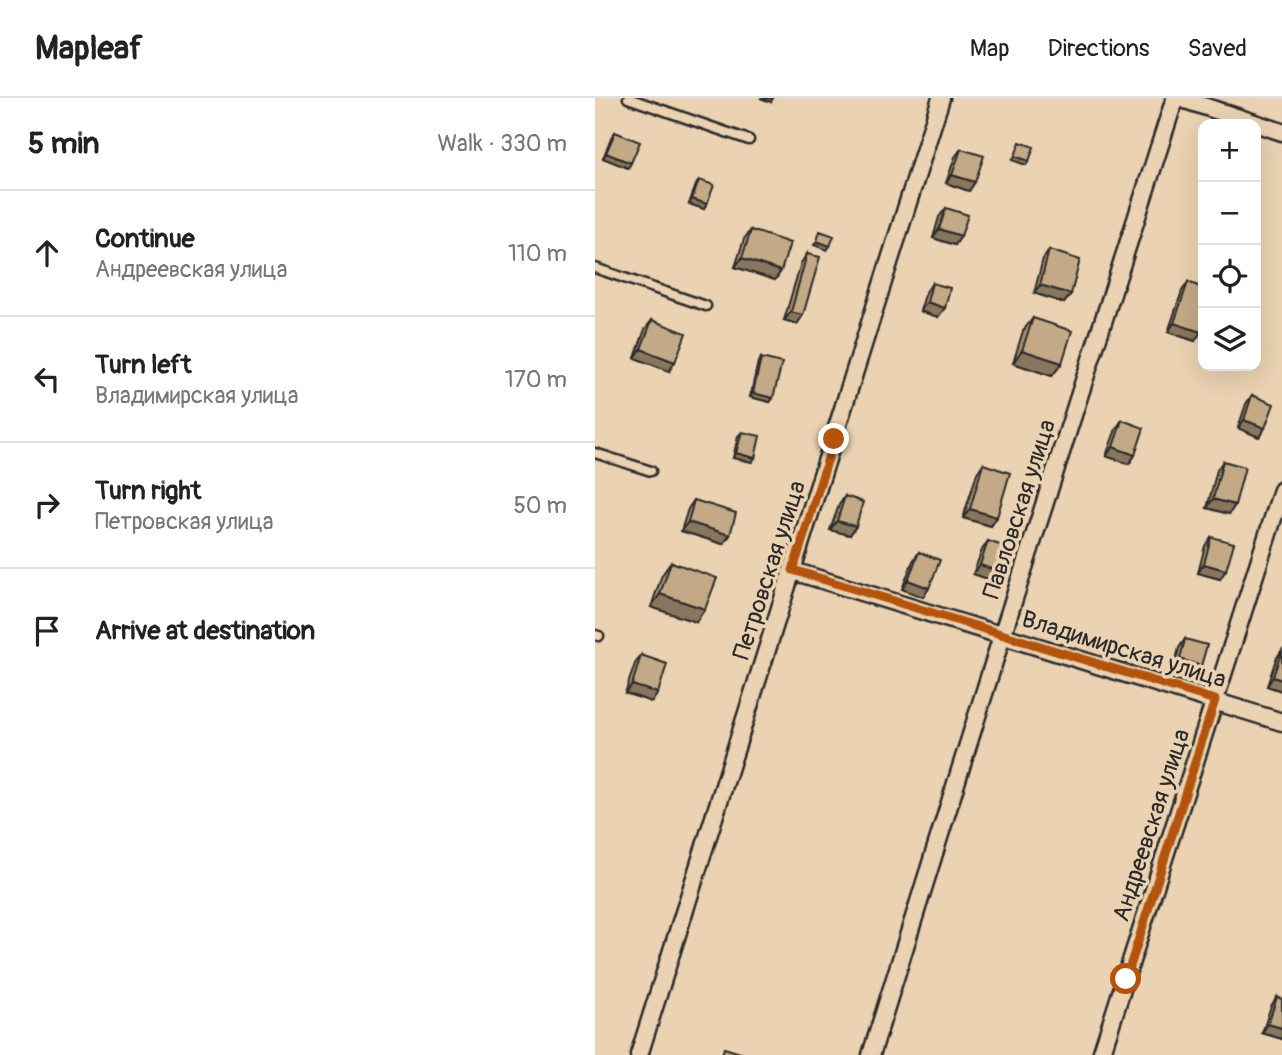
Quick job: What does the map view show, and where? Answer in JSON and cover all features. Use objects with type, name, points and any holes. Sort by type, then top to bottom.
[{"type":"street","name":"Петровская улица","points":[[639,1055],[941,98]]},
{"type":"street","points":[[1177,98],[1282,132]]},
{"type":"street","name":"Павловская улица","points":[[871,1055],[1002,636],[1177,98]]},
{"type":"street","name":"Андреевская улица","points":[[1101,1055],[1282,490]]},
{"type":"street","name":"Владимирская улица","points":[[793,570],[1282,722]]},
{"type":"lane","points":[[628,98],[749,140]]},
{"type":"lane","points":[[595,268],[706,306]]},
{"type":"lane","points":[[595,453],[652,471]]},
{"type":"building","points":[[615,132],[640,142],[631,163],[606,153]]},
{"type":"building","points":[[1020,142],[1034,147],[1029,161],[1015,156]]},
{"type":"building","points":[[961,149],[984,156],[975,182],[952,175]]},
{"type":"building","points":[[699,180],[714,185],[707,204],[692,199]]},
{"type":"building","points":[[946,208],[968,215],[961,236],[939,229]]},
{"type":"building","points":[[751,230],[790,243],[781,271],[742,258]]},
{"type":"building","points":[[820,231],[834,236],[830,246],[817,241]]},
{"type":"building","points":[[1049,250],[1080,260],[1071,294],[1040,285]]},
{"type":"building","points":[[807,254],[820,257],[803,315],[791,312]]},
{"type":"building","points":[[1188,282],[1198,286],[1198,331],[1174,323]]},
{"type":"building","points":[[932,283],[950,288],[945,308],[927,302]]},
{"type":"building","points":[[1033,318],[1072,331],[1062,363],[1022,350]]},
{"type":"building","points":[[652,320],[686,333],[675,362],[641,349]]},
{"type":"building","points":[[761,358],[782,363],[773,398],[753,393]]},
{"type":"building","points":[[1252,395],[1274,404],[1265,428],[1244,420]]},
{"type":"building","points":[[1122,420],[1144,428],[1135,455],[1113,447]]},
{"type":"building","points":[[742,432],[760,436],[755,458],[736,453]]},
{"type":"building","points":[[1223,461],[1245,467],[1235,505],[1213,499]]},
{"type":"building","points":[[983,464],[1010,473],[997,517],[970,509]]},
{"type":"building","points":[[845,496],[863,502],[856,526],[837,521]]},
{"type":"building","points":[[694,500],[736,513],[730,535],[688,522]]},
{"type":"building","points":[[1211,537],[1234,543],[1226,570],[1204,564]]},
{"type":"building","points":[[988,541],[1015,550],[1006,574],[980,565]]},
{"type":"building","points":[[919,552],[940,560],[929,588],[908,580]]},
{"type":"building","points":[[671,562],[717,578],[705,609],[660,594]]},
{"type":"building","points":[[1185,639],[1207,645],[1201,666],[1180,659]]},
{"type":"building","points":[[1282,650],[1282,680],[1273,677]]},
{"type":"building","points":[[641,655],[667,664],[658,693],[632,685]]},
{"type":"building","points":[[1277,997],[1282,999],[1282,1028],[1268,1024]]},
{"type":"building","points":[[724,1048],[744,1054],[722,1055]]},
{"type":"route","points":[[834,439],[793,570],[1215,700],[1126,979]]}]
